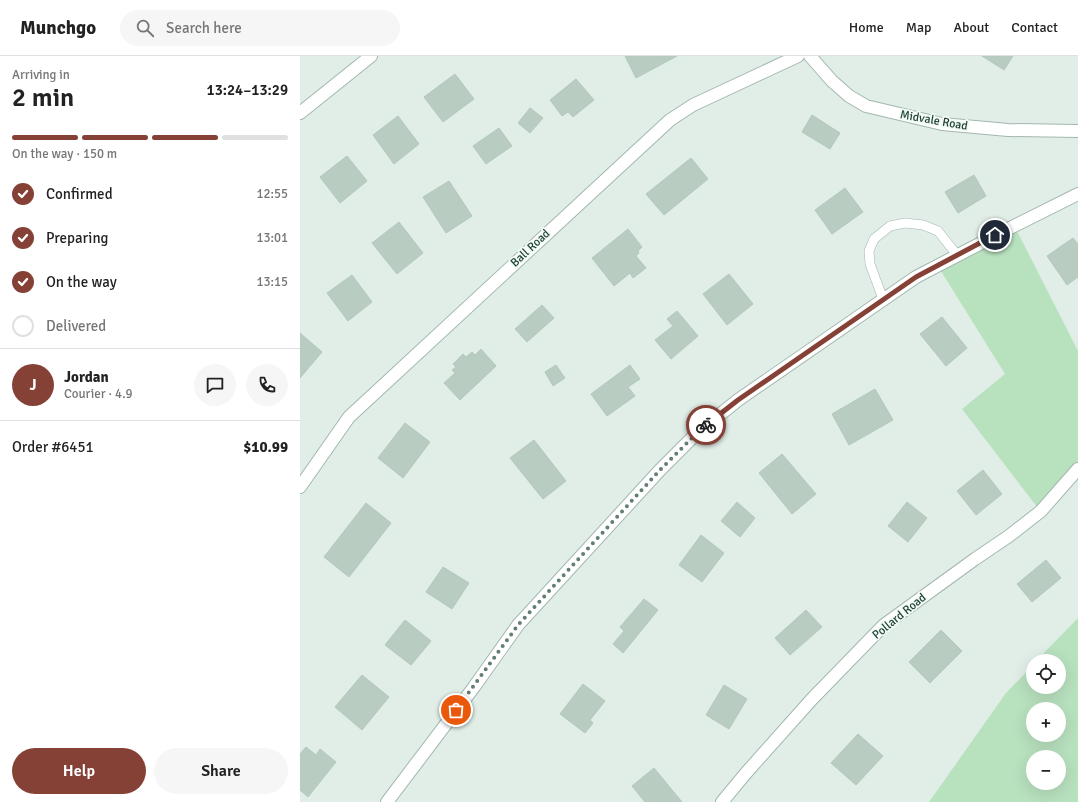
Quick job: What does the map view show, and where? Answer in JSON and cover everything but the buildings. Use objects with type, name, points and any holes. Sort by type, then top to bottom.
[{"type":"street","points":[[300,113],[371,56]]},
{"type":"street","name":"Ball Road","points":[[300,487],[349,417],[670,120],[694,105],[798,56]]},
{"type":"street","name":"Midvale Road","points":[[810,56],[832,81],[849,96],[866,106],[942,124],[1008,130],[1078,131]]},
{"type":"street","points":[[387,802],[474,687],[518,625],[660,470],[697,433],[738,400],[916,277],[1078,194]]},
{"type":"street","name":"Pollard Road","points":[[722,802],[812,699],[884,625],[1009,536],[1041,511],[1078,469]]},
{"type":"lane","points":[[884,299],[870,264],[869,251],[874,239],[890,226],[905,223],[923,225],[938,232],[957,255]]},
{"type":"green space","points":[[1014,225],[1078,351],[1078,470],[1041,512],[962,409],[1005,374],[939,268]]},
{"type":"green space","points":[[1078,618],[1078,802],[929,802],[1006,693],[1026,672],[1026,694],[1066,694],[1066,654],[1043,654]]},
{"type":"way so far","points":[[456,710],[518,625],[660,470],[706,425]]},
{"type":"route","points":[[706,425],[738,400],[916,277],[995,235]]}]
